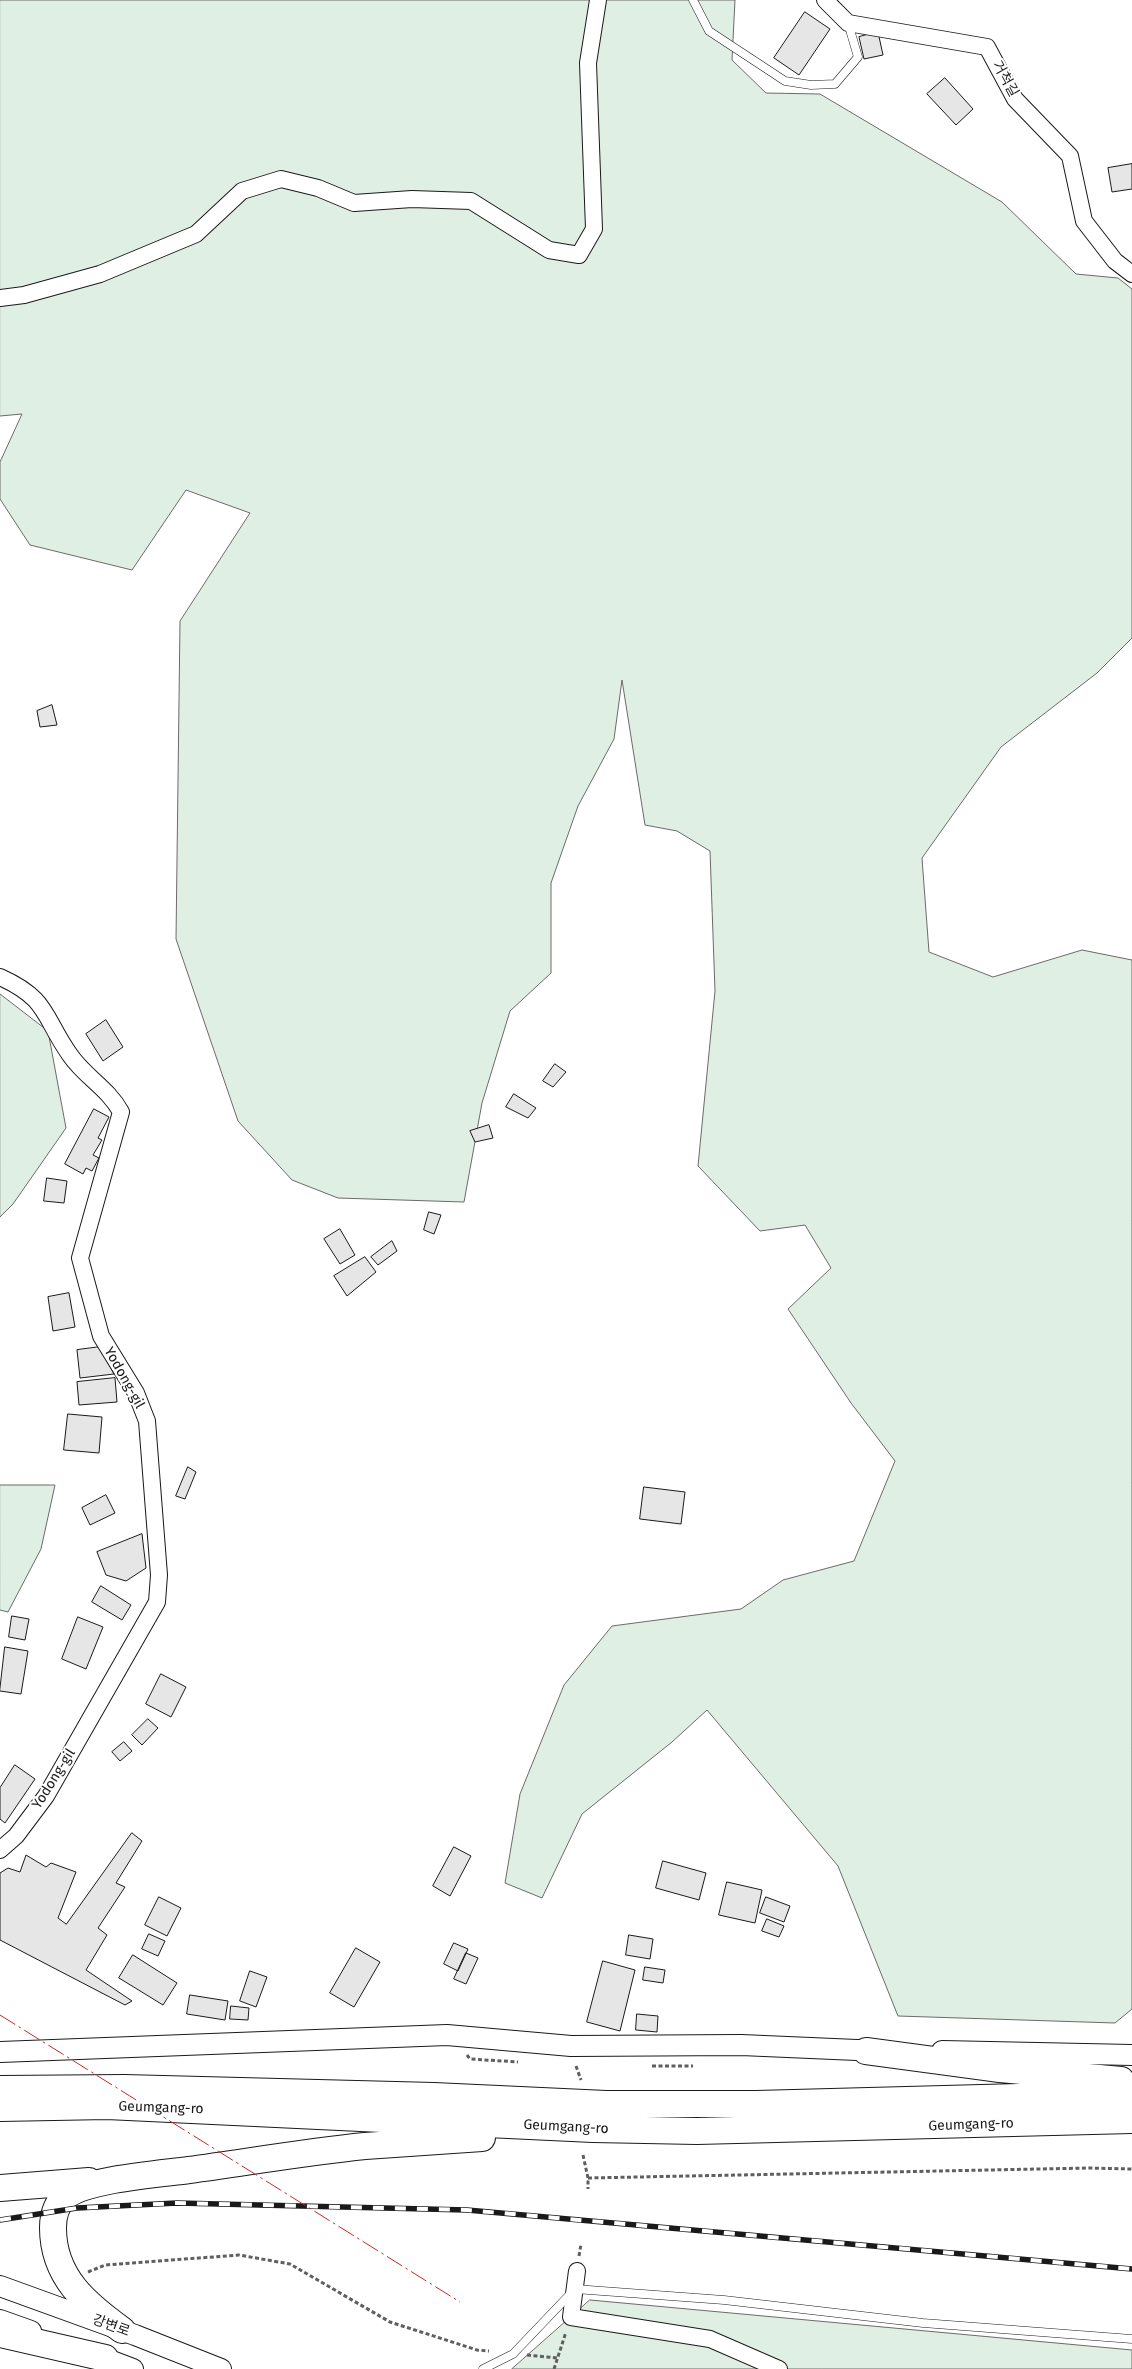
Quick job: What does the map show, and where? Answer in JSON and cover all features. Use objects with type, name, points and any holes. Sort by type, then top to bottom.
[{"type":"highway","points":[[866,2051],[1052,2074],[1132,2081]]},
{"type":"highway","name":"Geumgang-ro","points":[[0,2089],[134,2088],[395,2095],[606,2104],[756,2104],[1132,2094]]},
{"type":"highway","name":"Geumgang-ro","points":[[0,2108],[107,2106],[594,2129],[697,2131],[1124,2121]]},
{"type":"highway","points":[[0,2188],[117,2179],[365,2146],[594,2129]]},
{"type":"highway","points":[[117,2179],[78,2190],[68,2195],[57,2206],[53,2221],[53,2240],[58,2259],[68,2281],[90,2306],[122,2330]]},
{"type":"highway","points":[[0,2334],[104,2358]]},
{"type":"street","points":[[0,298],[24,295],[109,271],[196,234],[242,191],[281,179],[318,188],[354,203],[412,199],[471,201],[549,250],[579,255],[594,229],[588,63],[598,0]]},
{"type":"street","points":[[825,0],[848,23]]},
{"type":"street","name":"거척길","points":[[848,23],[987,47],[1015,99],[1070,156],[1084,221],[1116,261],[1132,274]]},
{"type":"street","name":"Yodong-gil","points":[[0,977],[32,995],[46,1012],[70,1056],[113,1097],[121,1112],[80,1258],[101,1336],[136,1393],[147,1421],[159,1575],[157,1602],[46,1796],[16,1836],[0,1850]]},
{"type":"street","points":[[0,2052],[447,2034],[571,2046],[741,2045],[866,2051],[1026,2051],[1132,2055]]},
{"type":"street","points":[[577,2271],[571,2317],[710,2339],[779,2369]]},
{"type":"street","name":"강변로","points":[[0,2286],[122,2330],[222,2369]]},
{"type":"street","points":[[0,2320],[133,2369]]},
{"type":"lane","points":[[693,0],[709,31],[785,80],[811,86],[835,84],[858,57],[848,23]]},
{"type":"lane","points":[[483,2369],[513,2354],[575,2289],[724,2300],[923,2324],[1132,2339]]},
{"type":"path","points":[[576,2066],[581,2080]]},
{"type":"path","points":[[583,2155],[588,2178],[588,2189]]},
{"type":"path","points":[[588,2178],[1088,2168],[1132,2169]]},
{"type":"path","points":[[68,2281],[105,2265],[238,2255],[247,2256],[290,2264],[390,2322],[477,2350],[557,2358]]},
{"type":"path","points":[[554,2369],[571,2317]]},
{"type":"green space","points":[[0,0],[735,0],[732,60],[766,93],[820,94],[1002,202],[1076,274],[1118,278],[1132,289],[1132,638],[1097,673],[1001,747],[922,858],[929,952],[993,977],[1082,950],[1132,960],[1132,2009],[1115,2023],[898,2016],[838,1866],[707,1710],[672,1742],[582,1814],[542,1898],[505,1883],[520,1794],[564,1685],[612,1626],[741,1609],[783,1580],[854,1561],[895,1461],[851,1403],[788,1309],[831,1268],[805,1225],[760,1231],[698,1166],[715,991],[710,851],[677,831],[645,825],[622,680],[614,739],[578,806],[551,883],[551,973],[510,1011],[482,1103],[464,1202],[338,1198],[292,1180],[238,1121],[176,939],[180,621],[250,513],[186,490],[132,570],[30,545],[0,499],[0,462],[22,414],[0,416]]},
{"type":"green space","points":[[0,994],[48,1031],[66,1128],[13,1204],[0,1217]]},
{"type":"green space","points":[[0,1485],[55,1485],[41,1549],[8,1612],[0,1610]]},
{"type":"green space","points":[[590,2300],[1132,2350],[1132,2369],[512,2369]]},
{"type":"building","points":[[805,12],[830,29],[799,75],[774,58]]},
{"type":"building","points":[[878,32],[883,55],[864,59],[859,37]]},
{"type":"building","points":[[945,78],[973,109],[956,125],[927,94]]},
{"type":"building","points":[[1132,164],[1132,189],[1112,192],[1108,168]]},
{"type":"building","points":[[52,705],[57,725],[40,727],[37,711]]},
{"type":"building","points":[[106,1020],[123,1047],[103,1061],[86,1034]]},
{"type":"building","points":[[555,1064],[566,1072],[553,1087],[543,1081]]},
{"type":"building","points":[[514,1094],[536,1108],[528,1118],[506,1107]]},
{"type":"building","points":[[94,1109],[109,1117],[98,1138],[102,1140],[93,1155],[99,1158],[92,1171],[86,1168],[83,1174],[65,1164]]},
{"type":"building","points":[[489,1125],[493,1138],[475,1142],[470,1131]]},
{"type":"building","points":[[47,1178],[67,1181],[64,1203],[44,1201]]},
{"type":"building","points":[[429,1212],[441,1215],[434,1234],[424,1230]]},
{"type":"building","points":[[340,1229],[355,1255],[340,1264],[324,1239]]},
{"type":"building","points":[[392,1241],[397,1251],[378,1265],[371,1257]]},
{"type":"building","points":[[365,1257],[376,1272],[347,1296],[334,1276]]},
{"type":"building","points":[[69,1293],[75,1327],[53,1331],[48,1297]]},
{"type":"building","points":[[100,1347],[114,1374],[80,1378],[77,1350]]},
{"type":"building","points":[[115,1378],[117,1402],[79,1405],[77,1382]]},
{"type":"building","points":[[68,1414],[102,1417],[99,1453],[64,1450]]},
{"type":"building","points":[[188,1467],[196,1472],[185,1499],[176,1496]]},
{"type":"building","points":[[644,1487],[685,1492],[681,1524],[640,1519]]},
{"type":"building","points":[[106,1495],[115,1513],[90,1525],[82,1508]]},
{"type":"building","points":[[142,1534],[146,1568],[126,1581],[106,1575],[97,1552]]},
{"type":"building","points":[[101,1586],[131,1605],[122,1620],[92,1602]]},
{"type":"building","points":[[12,1616],[29,1619],[25,1640],[9,1637]]},
{"type":"building","points":[[78,1617],[103,1627],[86,1669],[62,1659]]},
{"type":"building","points":[[5,1647],[28,1651],[21,1694],[0,1691]]},
{"type":"building","points":[[161,1674],[186,1687],[171,1717],[146,1704]]},
{"type":"building","points":[[148,1719],[158,1728],[142,1745],[132,1735]]},
{"type":"building","points":[[124,1742],[132,1751],[120,1761],[112,1752]]},
{"type":"building","points":[[15,1765],[35,1779],[5,1823],[0,1819],[0,1788]]},
{"type":"building","points":[[132,1833],[142,1841],[116,1883],[125,1887],[98,1928],[107,1935],[86,1970],[132,2001],[125,2005],[0,1940],[0,1873],[8,1868],[20,1872],[26,1855],[46,1867],[51,1863],[76,1872],[58,1918],[66,1924]]},
{"type":"building","points":[[454,1847],[471,1856],[450,1896],[433,1886]]},
{"type":"building","points":[[663,1861],[706,1873],[699,1900],[656,1888]]},
{"type":"building","points":[[727,1882],[762,1890],[755,1923],[719,1915]]},
{"type":"building","points":[[159,1897],[181,1908],[167,1936],[145,1925]]},
{"type":"building","points":[[766,1897],[790,1906],[784,1922],[760,1913]]},
{"type":"building","points":[[767,1919],[784,1926],[779,1937],[762,1931]]},
{"type":"building","points":[[149,1934],[165,1941],[158,1956],[142,1949]]},
{"type":"building","points":[[629,1935],[653,1939],[650,1959],[626,1955]]},
{"type":"building","points":[[454,1943],[468,1949],[458,1971],[444,1964]]},
{"type":"building","points":[[356,1948],[380,1962],[354,2007],[330,1993]]},
{"type":"building","points":[[466,1953],[478,1958],[466,1984],[454,1979]]},
{"type":"building","points":[[133,1955],[177,1983],[163,2005],[119,1978]]},
{"type":"building","points":[[603,1961],[635,1970],[620,2031],[587,2022]]},
{"type":"building","points":[[645,1967],[665,1970],[663,1983],[643,1980]]},
{"type":"building","points":[[250,1971],[267,1977],[256,2007],[240,2001]]},
{"type":"building","points":[[190,1995],[228,2001],[225,2020],[187,2014]]},
{"type":"building","points":[[231,2006],[249,2008],[248,2020],[230,2019]]},
{"type":"building","points":[[637,2014],[658,2016],[657,2032],[636,2030]]},
{"type":"railway","points":[[0,2220],[77,2208],[177,2203],[467,2210],[1132,2269]]},
{"type":"power","points":[[0,2015],[460,2302]]}]
